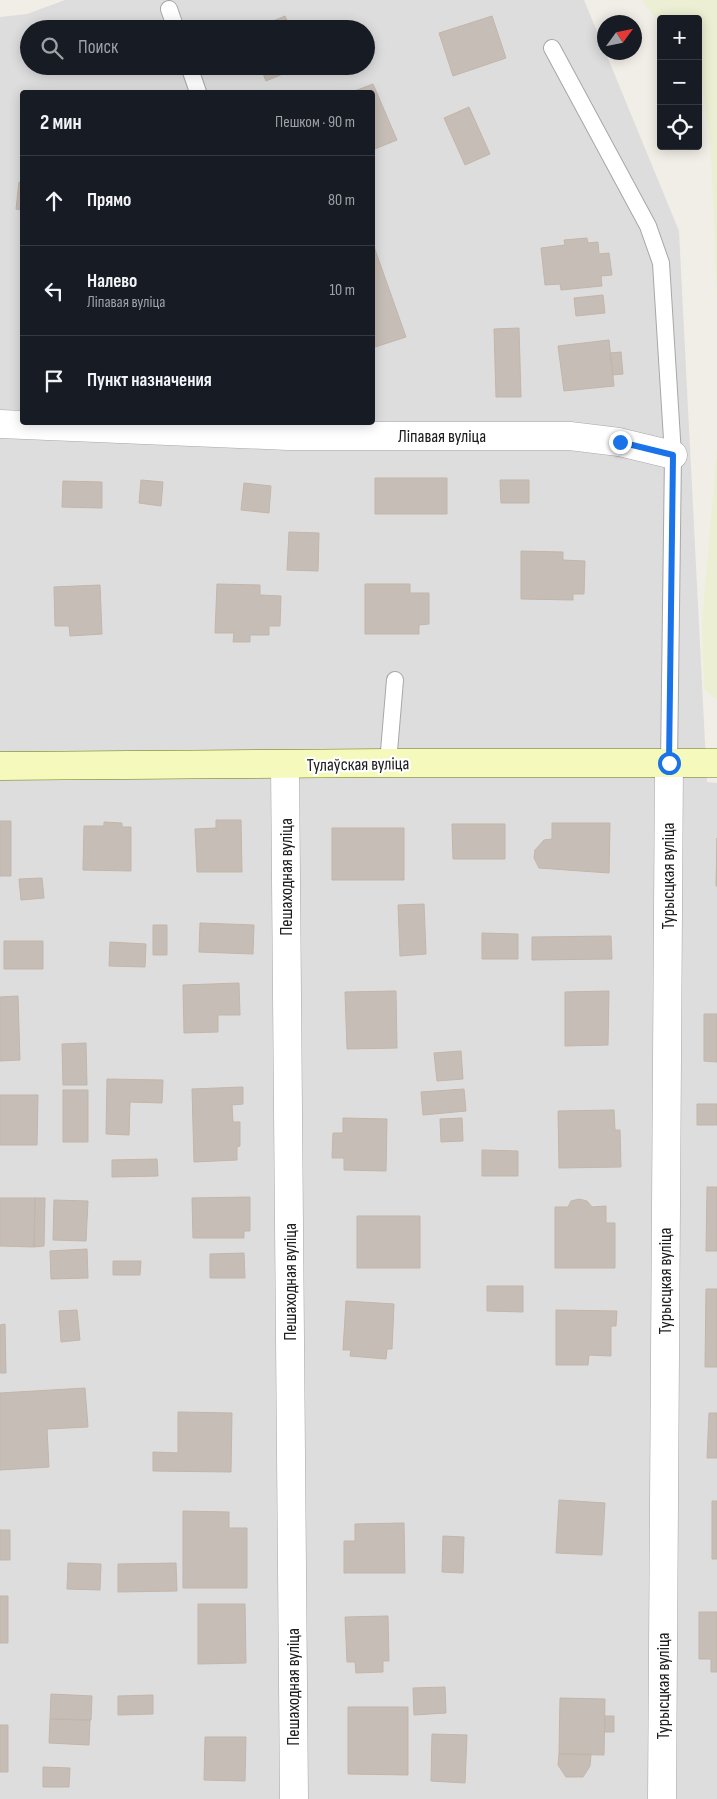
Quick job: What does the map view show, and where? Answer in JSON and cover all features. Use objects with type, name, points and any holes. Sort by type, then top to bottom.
[{"type":"main road","name":"Тулаўская вуліца","points":[[0,766],[717,763]]},
{"type":"street","name":"Ліпавая вуліца","points":[[105,425],[570,436],[620,442],[673,455]]},
{"type":"street","name":"Турысцкая вуліца","points":[[662,1799],[669,763]]},
{"type":"street","name":"Пешаходная вуліца","points":[[285,765],[294,1799]]},
{"type":"lane","points":[[169,9],[173,20]]},
{"type":"lane","points":[[552,48],[648,226],[661,263],[673,455],[669,763]]},
{"type":"lane","points":[[192,75],[197,90]]},
{"type":"lane","points":[[388,763],[395,680]]},
{"type":"shaded area","points":[[65,0],[584,0],[597,32],[597,60],[609,60],[679,231],[707,782],[717,783],[717,1799],[0,1799],[0,17],[27,14]]},
{"type":"green space","points":[[642,0],[717,0],[717,297],[711,152],[702,82],[702,15],[657,15],[657,21]]},
{"type":"green space","points":[[717,450],[717,700],[704,689],[702,623]]},
{"type":"building","points":[[285,16],[287,20],[275,20]]},
{"type":"building","points":[[492,16],[506,58],[453,76],[439,33]]},
{"type":"building","points":[[264,75],[280,75],[266,81]]},
{"type":"building","points":[[373,84],[397,140],[375,149],[375,90],[357,90]]},
{"type":"building","points":[[469,107],[490,154],[465,165],[444,118]]},
{"type":"building","points":[[19,182],[20,210],[16,209]]},
{"type":"building","points":[[587,238],[588,243],[598,242],[599,254],[609,253],[612,275],[601,276],[602,286],[561,290],[560,284],[545,285],[541,248],[565,245],[564,240]]},
{"type":"building","points":[[375,249],[406,337],[375,347]]},
{"type":"building","points":[[603,295],[605,313],[576,316],[574,298]]},
{"type":"building","points":[[519,328],[521,397],[496,397],[494,329]]},
{"type":"building","points":[[609,340],[614,386],[564,391],[558,346]]},
{"type":"building","points":[[621,352],[623,374],[613,375],[610,353]]},
{"type":"building","points":[[375,478],[447,478],[447,514],[375,514]]},
{"type":"building","points":[[141,480],[163,482],[161,506],[139,503]]},
{"type":"building","points":[[500,480],[529,480],[529,503],[501,503]]},
{"type":"building","points":[[63,481],[102,482],[102,508],[62,507]]},
{"type":"building","points":[[244,483],[271,486],[269,513],[241,510]]},
{"type":"building","points":[[289,532],[319,533],[318,571],[287,570]]},
{"type":"building","points":[[521,551],[563,552],[563,560],[585,561],[584,594],[573,594],[573,600],[521,599]]},
{"type":"building","points":[[217,584],[260,585],[260,595],[281,596],[280,626],[269,626],[269,635],[250,635],[250,642],[233,642],[234,633],[215,633]]},
{"type":"building","points":[[365,584],[410,584],[410,593],[429,593],[429,624],[419,625],[419,634],[365,634]]},
{"type":"building","points":[[100,585],[102,634],[70,636],[69,626],[55,626],[54,587]]},
{"type":"building","points":[[216,820],[241,820],[242,872],[197,872],[195,829],[216,828]]},
{"type":"building","points":[[0,821],[11,821],[11,876],[0,876]]},
{"type":"building","points":[[104,822],[122,823],[122,827],[131,827],[131,871],[83,870],[84,826],[104,826]]},
{"type":"building","points":[[552,823],[610,823],[609,873],[539,868],[534,858],[535,850],[544,840],[552,839]]},
{"type":"building","points":[[452,824],[505,824],[505,859],[453,859]]},
{"type":"building","points":[[332,828],[404,828],[404,880],[332,880]]},
{"type":"building","points":[[717,838],[717,886],[716,886]]},
{"type":"building","points":[[42,878],[44,898],[21,900],[19,879]]},
{"type":"building","points":[[424,904],[426,954],[400,956],[398,905]]},
{"type":"building","points":[[200,923],[254,925],[253,954],[199,952]]},
{"type":"building","points":[[153,925],[167,925],[167,955],[153,955]]},
{"type":"building","points":[[482,933],[518,934],[518,959],[482,959]]},
{"type":"building","points":[[611,936],[612,959],[532,960],[532,937]]},
{"type":"building","points":[[4,941],[43,941],[43,969],[4,969]]},
{"type":"building","points":[[110,942],[146,944],[145,967],[109,966]]},
{"type":"building","points":[[239,983],[240,1015],[218,1015],[218,1032],[184,1033],[183,985]]},
{"type":"building","points":[[396,991],[397,1048],[347,1049],[345,992]]},
{"type":"building","points":[[609,991],[608,1045],[565,1046],[565,992]]},
{"type":"building","points":[[18,996],[20,1060],[0,1061],[0,997]]},
{"type":"building","points":[[704,1014],[717,1014],[717,1062],[704,1061]]},
{"type":"building","points":[[86,1043],[87,1085],[63,1085],[62,1044]]},
{"type":"building","points":[[461,1051],[463,1079],[437,1081],[434,1053]]},
{"type":"building","points":[[107,1079],[163,1080],[162,1103],[130,1102],[129,1135],[106,1134]]},
{"type":"building","points":[[243,1087],[243,1104],[232,1105],[233,1122],[240,1122],[240,1146],[237,1147],[237,1160],[194,1162],[192,1089]]},
{"type":"building","points":[[464,1089],[466,1111],[423,1115],[421,1092]]},
{"type":"building","points":[[63,1090],[88,1090],[88,1142],[63,1142]]},
{"type":"building","points":[[0,1095],[38,1095],[37,1145],[0,1145]]},
{"type":"building","points":[[697,1104],[717,1104],[717,1125],[697,1125]]},
{"type":"building","points":[[614,1110],[615,1130],[620,1130],[621,1167],[559,1168],[558,1111]]},
{"type":"building","points":[[343,1118],[387,1119],[386,1171],[344,1170],[344,1158],[332,1158],[333,1133],[343,1133]]},
{"type":"building","points":[[462,1118],[463,1141],[441,1142],[440,1119]]},
{"type":"building","points":[[482,1150],[518,1151],[518,1176],[482,1176]]},
{"type":"building","points":[[157,1159],[158,1176],[112,1177],[112,1160]]},
{"type":"building","points":[[707,1187],[717,1187],[717,1251],[706,1251]]},
{"type":"building","points":[[250,1197],[250,1231],[244,1231],[244,1238],[193,1238],[192,1198]]},
{"type":"building","points":[[0,1198],[35,1198],[34,1247],[0,1246]]},
{"type":"building","points":[[35,1198],[45,1198],[44,1246],[34,1247]]},
{"type":"building","points":[[579,1199],[587,1201],[592,1207],[606,1206],[606,1223],[615,1223],[615,1268],[555,1268],[555,1207],[568,1207],[571,1201]]},
{"type":"building","points":[[54,1200],[88,1201],[86,1241],[53,1240]]},
{"type":"building","points":[[357,1216],[420,1216],[420,1268],[357,1268]]},
{"type":"building","points":[[87,1249],[88,1278],[51,1279],[50,1251]]},
{"type":"building","points":[[244,1253],[245,1278],[210,1278],[210,1254]]},
{"type":"building","points":[[113,1261],[141,1261],[140,1275],[113,1275]]},
{"type":"building","points":[[487,1286],[523,1286],[523,1312],[487,1311]]},
{"type":"building","points":[[706,1289],[717,1289],[717,1367],[705,1367]]},
{"type":"building","points":[[346,1301],[394,1304],[392,1349],[387,1349],[386,1359],[350,1356],[351,1350],[343,1350]]},
{"type":"building","points":[[77,1310],[80,1340],[61,1342],[59,1311]]},
{"type":"building","points":[[556,1310],[617,1311],[616,1326],[611,1326],[611,1356],[589,1355],[588,1365],[556,1365]]},
{"type":"building","points":[[5,1324],[6,1373],[0,1373],[0,1325]]},
{"type":"building","points":[[85,1388],[88,1427],[47,1429],[49,1467],[0,1470],[0,1393]]},
{"type":"building","points":[[178,1412],[232,1413],[231,1472],[153,1471],[153,1452],[178,1453]]},
{"type":"building","points":[[709,1413],[717,1413],[717,1458],[707,1458]]},
{"type":"building","points":[[559,1500],[605,1503],[602,1555],[556,1553]]},
{"type":"building","points":[[712,1501],[717,1501],[717,1559],[712,1559]]},
{"type":"building","points":[[183,1511],[229,1512],[229,1528],[247,1528],[247,1588],[183,1588]]},
{"type":"building","points":[[404,1523],[405,1573],[344,1573],[344,1541],[355,1541],[355,1524]]},
{"type":"building","points":[[0,1530],[10,1530],[10,1560],[0,1560]]},
{"type":"building","points":[[443,1536],[464,1537],[463,1573],[442,1572]]},
{"type":"building","points":[[68,1563],[101,1564],[100,1590],[67,1589]]},
{"type":"building","points":[[176,1563],[177,1591],[118,1592],[118,1564]]},
{"type":"building","points":[[0,1596],[8,1596],[8,1643],[0,1643]]},
{"type":"building","points":[[198,1604],[245,1604],[246,1663],[198,1664]]},
{"type":"building","points":[[699,1612],[717,1612],[717,1672],[711,1672],[711,1659],[699,1659]]},
{"type":"building","points":[[388,1616],[389,1661],[383,1661],[383,1672],[356,1673],[355,1662],[347,1662],[345,1617]]},
{"type":"building","points":[[445,1687],[446,1713],[414,1715],[413,1688]]},
{"type":"building","points":[[51,1694],[92,1696],[91,1720],[50,1719]]},
{"type":"building","points":[[153,1695],[153,1714],[118,1715],[118,1696]]},
{"type":"building","points":[[560,1698],[605,1699],[604,1755],[559,1754]]},
{"type":"building","points":[[348,1707],[408,1707],[408,1775],[348,1774]]},
{"type":"building","points":[[605,1716],[614,1716],[614,1732],[605,1732]]},
{"type":"building","points":[[50,1719],[90,1720],[89,1745],[49,1743]]},
{"type":"building","points":[[0,1725],[8,1725],[8,1772],[0,1772]]},
{"type":"building","points":[[432,1734],[467,1735],[465,1783],[431,1781]]},
{"type":"building","points":[[205,1737],[246,1737],[245,1781],[204,1780]]},
{"type":"building","points":[[559,1754],[591,1754],[590,1766],[583,1777],[566,1777],[558,1765]]},
{"type":"building","points":[[43,1767],[70,1768],[69,1787],[43,1787]]},
{"type":"route","points":[[620,442],[673,455],[669,763]]}]
